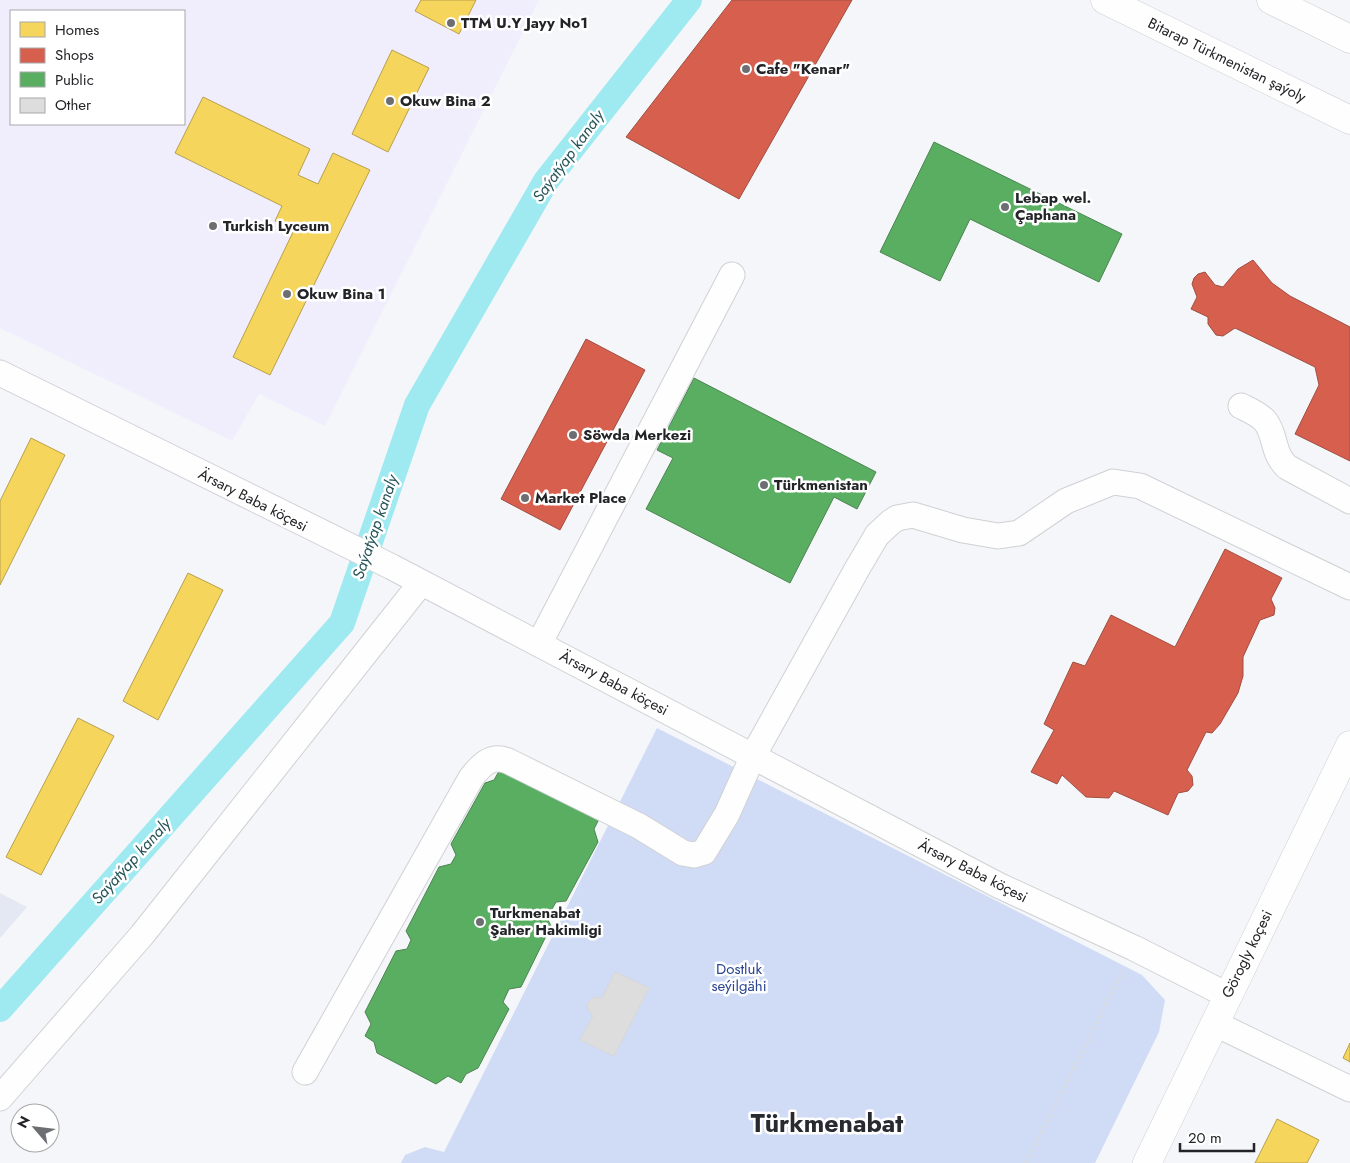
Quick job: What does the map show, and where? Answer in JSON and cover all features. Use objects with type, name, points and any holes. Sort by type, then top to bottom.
[{"type":"main road","name":"Bitarap Türkmenistan şaýoly","points":[[1105,0],[1350,120]]},
{"type":"main road","points":[[1271,0],[1350,38]]},
{"type":"main road","name":"Görogly koçesi","points":[[1147,1163],[1350,745]]},
{"type":"street","points":[[539,644],[732,275]]},
{"type":"street","name":"Ärsary Baba köçesi","points":[[0,374],[392,567],[998,885],[1134,948],[1227,995]]},
{"type":"street","points":[[1241,406],[1260,416],[1266,423],[1280,461],[1287,467],[1350,501]]},
{"type":"street","points":[[305,1072],[471,778],[482,764],[494,759],[508,761],[639,826],[683,853],[694,855],[704,852],[714,837],[753,756],[877,535],[897,518],[913,515],[964,530],[998,536],[1018,533],[1066,501],[1113,482],[1140,486],[1350,587]]},
{"type":"street","points":[[0,1098],[142,935],[421,582]]},
{"type":"street","points":[[1214,1023],[1350,1089]]},
{"type":"path","points":[[1026,1163],[1134,948]]},
{"type":"shaded area","name":"Turkish Lyceum","points":[[0,0],[539,0],[325,426],[259,394],[232,441],[0,328]]},
{"type":"shaded area","points":[[0,893],[27,907],[0,938]]},
{"type":"green space","name":"Dostluk seýilgähi","points":[[657,728],[1142,975],[1165,1000],[1159,1032],[1095,1163],[401,1163],[405,1155],[425,1147],[444,1152]]},
{"type":"building: Homes","name":"TTM U.Y Jayy No1","points":[[421,0],[476,0],[459,34],[415,11]]},
{"type":"building: Homes","name":"Okuw Bina 2","points":[[392,50],[429,68],[388,152],[352,134]]},
{"type":"building: Homes","name":"Okuw Bina 1","points":[[203,97],[310,149],[298,175],[318,184],[333,153],[370,170],[270,375],[233,357],[294,230],[275,221],[282,206],[175,153]]},
{"type":"building: Homes","points":[[31,438],[65,455],[0,585],[0,501]]},
{"type":"building: Homes","points":[[188,573],[223,590],[158,720],[123,701]]},
{"type":"building: Homes","points":[[78,718],[114,736],[41,875],[6,857]]},
{"type":"building: Homes","points":[[1350,1043],[1350,1062],[1343,1058]]},
{"type":"building: Homes","points":[[1277,1119],[1319,1140],[1307,1163],[1255,1163]]},
{"type":"building: Shops","name":"Cafe \"Kenar\"","points":[[732,0],[852,0],[739,199],[626,137]]},
{"type":"building: Shops","points":[[1253,260],[1272,283],[1290,296],[1350,327],[1350,461],[1295,434],[1319,385],[1315,367],[1235,328],[1223,336],[1216,335],[1208,324],[1208,317],[1191,309],[1197,297],[1192,284],[1198,274],[1205,272],[1215,285],[1223,287],[1238,269]]},
{"type":"building: Shops","name":"Söwda Merkezi","points":[[586,339],[645,370],[560,530],[501,499]]},
{"type":"building: Shops","points":[[1225,549],[1282,578],[1271,599],[1275,608],[1274,615],[1260,620],[1243,657],[1243,676],[1238,693],[1220,724],[1212,733],[1206,732],[1187,770],[1192,776],[1193,785],[1188,791],[1178,793],[1168,815],[1114,791],[1109,798],[1086,797],[1062,775],[1057,784],[1031,772],[1054,730],[1044,724],[1073,662],[1085,666],[1111,615],[1175,647]]},
{"type":"building: Public","name":"Lebap wel. Çaphana","points":[[934,142],[1122,234],[1099,282],[970,219],[940,281],[880,252]]},
{"type":"building: Public","name":"Türkmenistan","points":[[694,378],[876,472],[857,509],[834,497],[790,583],[646,509],[673,458],[657,450]]},
{"type":"building: Public","name":"Turkmenabat Şaher Hakimligi","points":[[502,766],[600,817],[594,829],[598,842],[566,901],[556,902],[547,918],[551,926],[521,987],[509,989],[503,1002],[509,1009],[478,1068],[466,1074],[461,1083],[448,1076],[436,1084],[377,1053],[374,1042],[365,1036],[371,1024],[365,1012],[396,951],[407,949],[411,940],[406,931],[439,867],[451,864],[456,855],[451,844],[485,783],[494,780]]},
{"type":"building: Other","points":[[615,972],[649,988],[614,1056],[580,1040],[593,1016],[587,1004],[594,997],[602,998]]},
{"type":"waterway","name":"Saýatýap kanaly","points":[[0,1009],[342,623],[417,405],[546,181],[689,0]]},
{"type":"place","name":"TTM U.Y Jayy No1","points":[[451,23]]},
{"type":"place","name":"Cafe \"Kenar\"","points":[[746,69]]},
{"type":"place","name":"Okuw Bina 2","points":[[390,101]]},
{"type":"place","name":"Lebap wel. Çaphana","points":[[1005,207]]},
{"type":"place","name":"Turkish Lyceum","points":[[213,226]]},
{"type":"place","name":"Okuw Bina 1","points":[[287,294]]},
{"type":"place","name":"Söwda Merkezi","points":[[573,435]]},
{"type":"place","name":"Türkmenistan","points":[[764,485]]},
{"type":"place","name":"Market Place","points":[[525,498]]},
{"type":"place","name":"Turkmenabat Şaher Hakimligi","points":[[480,922]]},
{"type":"district","name":"Türkmenabat","points":[[827,1123]]}]
